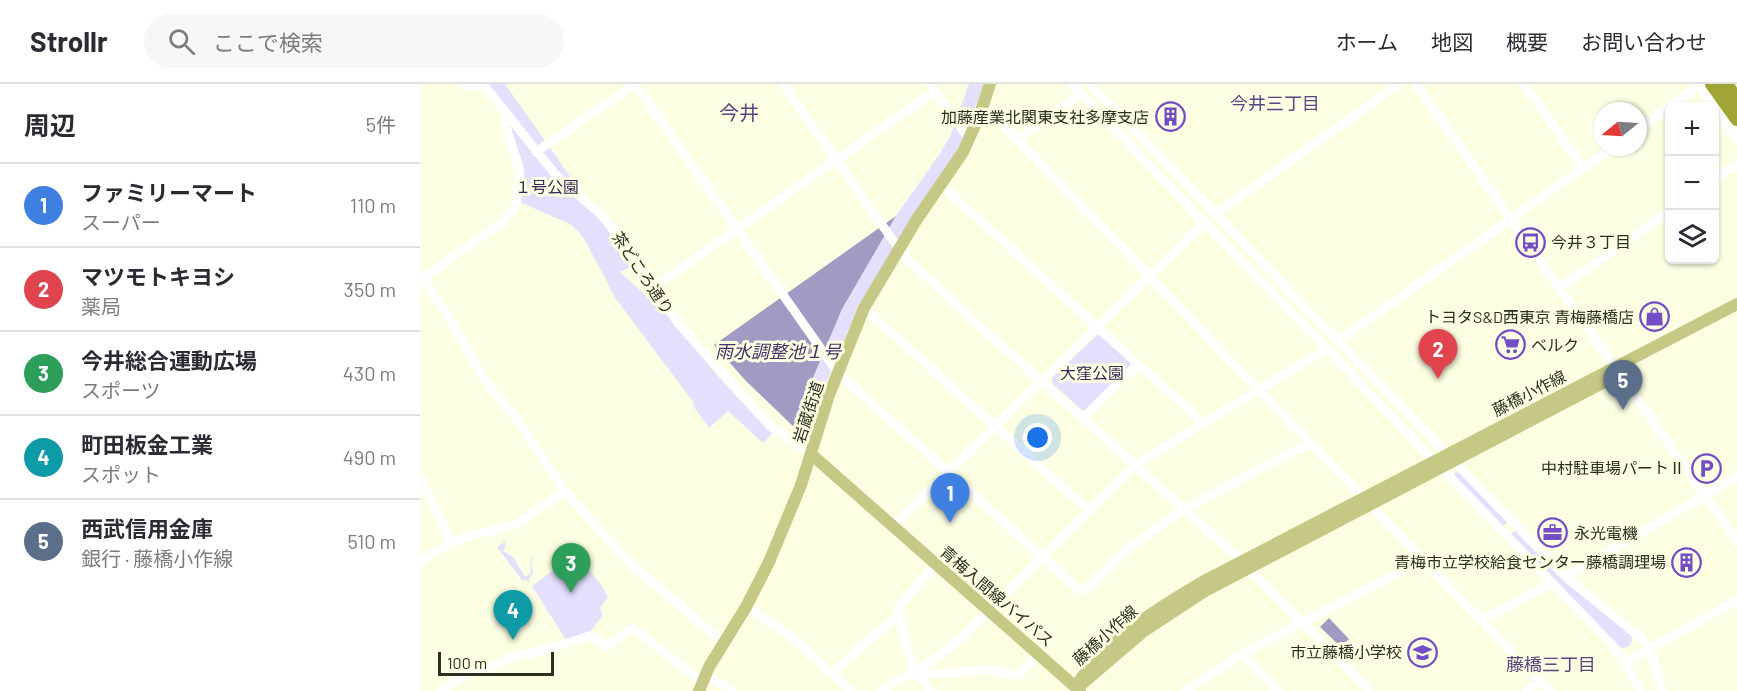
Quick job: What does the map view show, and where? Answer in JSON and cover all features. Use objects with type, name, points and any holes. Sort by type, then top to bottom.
[{"type":"highway","points":[[1726,84],[1737,100]]},
{"type":"highway","points":[[1703,85],[1737,119]]},
{"type":"main road","name":"岩蔵街道","points":[[702,682],[746,607],[769,562],[801,485],[829,395],[864,308],[899,249],[958,161],[969,140],[990,84]]},
{"type":"main road","name":"藤橋小作線","points":[[1078,689],[1112,657],[1161,619],[1245,564],[1617,371],[1737,304]]},
{"type":"main road","name":"藤橋小作線","points":[[1617,371],[1737,313]]},
{"type":"main road","name":"青梅入間線バイパス","points":[[811,454],[1078,689]]},
{"type":"street","points":[[462,84],[471,86],[483,84]]},
{"type":"street","name":"茶どころ通り","points":[[483,84],[559,178],[611,226],[678,323],[766,422],[785,438],[811,454]]},
{"type":"street","points":[[536,152],[635,84],[838,373],[1078,590],[1085,591],[1128,548],[1184,509],[1310,443]]},
{"type":"street","points":[[783,84],[899,249],[976,323],[1245,564],[1370,691]]},
{"type":"street","points":[[1071,84],[1614,647],[1641,691]]},
{"type":"street","points":[[1215,214],[1399,84]]},
{"type":"street","points":[[1416,84],[1737,541]]},
{"type":"street","points":[[1524,84],[1583,168]]},
{"type":"street","points":[[1093,85],[1566,577],[1641,638],[1650,648],[1662,691]]},
{"type":"street","points":[[1678,102],[1703,85],[1712,102]]},
{"type":"street","points":[[654,287],[837,160],[932,87],[969,140]]},
{"type":"street","points":[[1017,140],[1081,94]]},
{"type":"street","points":[[983,104],[1550,691]]},
{"type":"street","points":[[1647,124],[1665,111]]},
{"type":"street","points":[[506,114],[505,123],[520,172],[516,206],[503,222],[421,278],[456,329],[484,379],[513,414],[565,491],[629,562],[724,644]]},
{"type":"street","points":[[1719,114],[1737,139]]},
{"type":"street","points":[[1140,155],[1150,145]]},
{"type":"street","points":[[1338,341],[1600,156]]},
{"type":"street","points":[[1719,176],[1737,164]]},
{"type":"street","points":[[940,185],[1203,423]]},
{"type":"street","points":[[1560,288],[1665,214]]},
{"type":"street","points":[[893,526],[1204,223]]},
{"type":"street","points":[[1266,286],[1276,277]]},
{"type":"street","points":[[864,308],[1089,511]]},
{"type":"street","points":[[881,691],[917,672],[960,639],[1136,465],[1326,348]]},
{"type":"street","points":[[1083,418],[1138,364]]},
{"type":"street","points":[[1375,399],[1385,390]]},
{"type":"street","points":[[1566,577],[1737,476]]},
{"type":"street","points":[[420,478],[452,544]]},
{"type":"street","points":[[420,563],[452,544],[477,534],[517,524],[565,491]]},
{"type":"street","points":[[1187,691],[1242,654],[1424,560]]},
{"type":"street","points":[[931,691],[914,670],[898,607],[936,565]]},
{"type":"street","points":[[1482,620],[1552,583]]},
{"type":"street","points":[[1625,663],[1737,600]]},
{"type":"street","points":[[746,607],[795,639],[851,691]]},
{"type":"street","points":[[832,672],[900,614]]},
{"type":"street","points":[[441,691],[464,676],[510,658],[590,636],[606,646],[633,628],[702,682],[732,691]]},
{"type":"street","points":[[917,672],[927,674],[990,670],[1017,676],[1038,654]]},
{"type":"street","points":[[1242,654],[1278,691]]},
{"type":"street","points":[[1526,691],[1540,681]]},
{"type":"green space","name":"１号公園","points":[[489,84],[505,84],[633,266],[620,272],[658,307],[660,304],[714,371],[773,433],[763,443],[728,411],[709,428],[693,406],[694,403],[616,299],[578,231],[570,224],[522,203],[522,161],[503,107],[488,87]]},
{"type":"green space","points":[[969,84],[984,84],[955,154],[858,307],[821,395],[811,429],[800,432],[797,430],[807,392],[842,309],[896,216],[941,152],[951,134]]},
{"type":"green space","name":"大窪公園","points":[[1097,335],[1100,335],[1132,363],[1087,411],[1083,411],[1053,384],[1052,378]]},
{"type":"green space","points":[[1459,472],[1508,521],[1502,527],[1454,477],[1455,473]]},
{"type":"green space","points":[[1516,530],[1631,635],[1630,646],[1619,647],[1510,535]]},
{"type":"green space","points":[[502,537],[506,545],[503,551],[513,557],[525,577],[531,573],[530,564],[534,557],[531,564],[533,573],[529,583],[526,579],[523,581],[497,547],[504,542]]},
{"type":"green space","points":[[576,553],[608,597],[600,608],[603,615],[589,633],[566,640],[532,586]]},
{"type":"water","name":"雨水調整池１号","points":[[896,216],[842,309],[807,392],[797,430],[746,381],[714,345]]},
{"type":"water","points":[[1329,618],[1349,639],[1341,647],[1320,627]]},
{"type":"place","name":"加藤産業北関東支社多摩支店","points":[[1170,117]]},
{"type":"place","name":"今井３丁目","points":[[1530,242]]},
{"type":"place","name":"トヨタS&D西東京 青梅藤橋店","points":[[1655,317]]},
{"type":"place","name":"ベルク","points":[[1510,345]]},
{"type":"place","name":"マツモトキヨシ","points":[[1438,379]]},
{"type":"place","name":"西武信用金庫","points":[[1623,410]]},
{"type":"place","name":"中村駐車場パートⅡ","points":[[1706,468]]},
{"type":"place","name":"ファミリーマート","points":[[950,523]]},
{"type":"place","name":"永光電機","points":[[1553,533]]},
{"type":"place","name":"青梅市立学校給食センター藤橋調理場","points":[[1687,562]]},
{"type":"place","name":"今井総合運動広場","points":[[571,593]]},
{"type":"place","name":"町田板金工業","points":[[513,640]]},
{"type":"place","name":"市立藤橋小学校","points":[[1423,652]]},
{"type":"district","name":"今井三丁目","points":[[1275,104]]},
{"type":"district","name":"今井","points":[[739,113]]},
{"type":"district","name":"藤橋三丁目","points":[[1551,665]]}]
